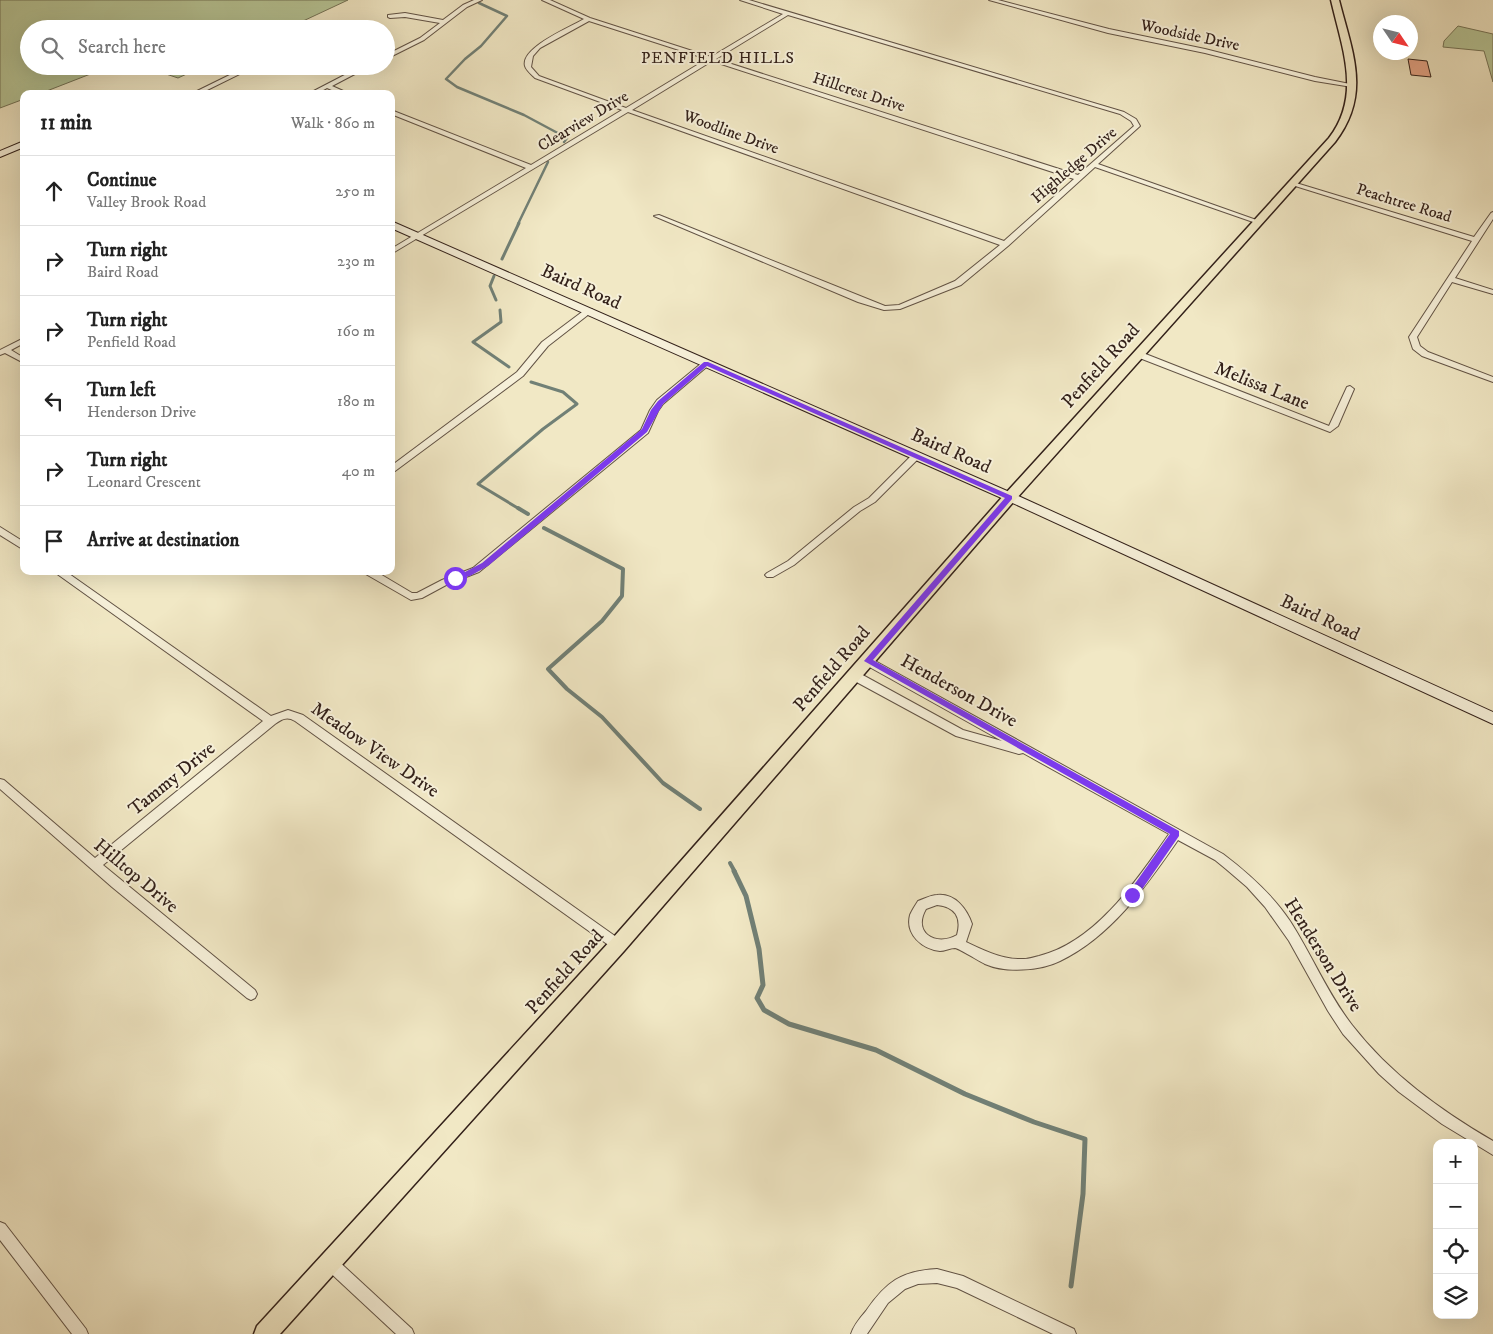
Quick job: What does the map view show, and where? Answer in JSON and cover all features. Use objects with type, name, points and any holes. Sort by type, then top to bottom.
[{"type":"main road","name":"Penfield Road","points":[[265,1334],[618,945],[1010,498],[1332,140],[1342,126],[1351,106],[1352,85],[1351,69],[1335,0]]},
{"type":"street","points":[[395,52],[422,39],[466,6],[479,0]]},
{"type":"street","name":"Hillcrest Drive","points":[[545,0],[588,19],[1079,178]]},
{"type":"street","name":"Highledge Drive","points":[[657,216],[861,300],[890,308],[906,306],[958,283],[1135,129],[1136,123],[1134,120],[1122,114],[743,0]]},
{"type":"street","name":"Woodside Drive","points":[[992,0],[1108,31],[1206,51],[1315,79],[1352,85]]},
{"type":"street","name":"Clearview Drive","points":[[395,250],[788,14]]},
{"type":"street","points":[[390,16],[405,15],[446,22]]},
{"type":"street","name":"Woodline Drive","points":[[588,19],[533,51],[528,59],[528,68],[544,80],[1005,244]]},
{"type":"street","points":[[202,90],[234,75]]},
{"type":"street","points":[[319,90],[349,75]]},
{"type":"street","points":[[327,86],[337,90]]},
{"type":"street","points":[[395,114],[532,168]]},
{"type":"street","points":[[0,154],[20,146]]},
{"type":"street","points":[[1094,165],[1258,222]]},
{"type":"street","name":"Peachtree Road","points":[[1294,184],[1476,240]]},
{"type":"street","points":[[1493,214],[1414,334],[1414,344],[1420,351],[1431,358],[1493,380]]},
{"type":"street","name":"Baird Road","points":[[395,226],[1010,498],[1493,718]]},
{"type":"street","points":[[1450,279],[1493,292]]},
{"type":"street","points":[[395,467],[520,374],[545,344],[589,311]]},
{"type":"street","points":[[3,351],[20,342]]},
{"type":"street","points":[[3,351],[20,359]]},
{"type":"street","name":"Melissa Lane","points":[[1140,355],[1330,429],[1334,426],[1350,389]]},
{"type":"street","points":[[374,575],[411,597],[419,596],[485,564],[644,430],[660,402],[706,364]]},
{"type":"street","points":[[770,575],[790,563],[856,509],[872,500],[916,456]]},
{"type":"street","points":[[0,530],[20,544]]},
{"type":"street","points":[[64,575],[271,721]]},
{"type":"street","name":"Henderson Drive","points":[[868,661],[1219,857],[1240,872],[1258,890],[1293,936],[1331,1007],[1375,1062],[1432,1110],[1493,1148]]},
{"type":"street","name":"Henderson Drive","points":[[854,676],[960,733],[1032,753]]},
{"type":"street","name":"Meadow View Drive","points":[[271,721],[284,714],[293,714],[618,945]]},
{"type":"street","name":"Tammy Drive","points":[[95,864],[271,721]]},
{"type":"street","name":"Hilltop Drive","points":[[0,783],[251,994]]},
{"type":"street","points":[[956,943],[966,931],[966,924],[960,909],[945,901],[928,901],[922,905],[914,918],[918,933],[924,939],[940,946],[956,943],[974,955],[1005,964],[1040,963],[1069,951],[1090,936],[1132,895],[1176,833]]},
{"type":"street","points":[[0,1229],[81,1334]]},
{"type":"street","points":[[329,1262],[407,1334]]},
{"type":"street","points":[[858,1334],[883,1298],[900,1284],[918,1277],[937,1276],[958,1281],[1070,1334]]},
{"type":"green space","points":[[0,0],[348,0],[305,20],[20,20],[20,75],[88,75],[49,90],[20,90],[20,100],[0,108]]},
{"type":"green space","points":[[1458,26],[1493,34],[1493,82],[1484,51],[1443,47],[1444,41]]},
{"type":"green space","points":[[169,75],[184,75],[178,78]]},
{"type":"building","points":[[1408,60],[1427,61],[1431,77],[1411,75]]},
{"type":"waterway","points":[[479,3],[507,16],[481,46],[465,59],[446,79],[457,87],[524,115],[567,138],[564,142]]},
{"type":"waterway","points":[[518,224],[548,162]]},
{"type":"waterway","points":[[502,259],[519,223]]},
{"type":"waterway","points":[[494,276],[490,286],[496,300]]},
{"type":"waterway","points":[[500,310],[501,322],[473,342],[509,367]]},
{"type":"waterway","points":[[521,510],[478,484],[543,429],[577,404],[563,392],[531,382]]},
{"type":"waterway","points":[[518,508],[528,514]]},
{"type":"waterway","points":[[544,528],[623,569],[622,596],[602,621],[548,669],[567,689],[602,717],[663,783],[700,809]]},
{"type":"waterway","points":[[730,863],[735,872]]},
{"type":"waterway","points":[[734,871],[746,896],[759,949],[763,985],[757,998],[764,1010],[789,1024],[876,1050],[965,1094],[1034,1122],[1085,1139],[1083,1194],[1071,1286]]},
{"type":"district","name":"PENFIELD HILLS","points":[[718,58]]},
{"type":"route","points":[[455,578],[468,574],[485,564],[644,430],[660,402],[706,364],[1010,498],[868,661],[1176,833],[1132,895]]}]
